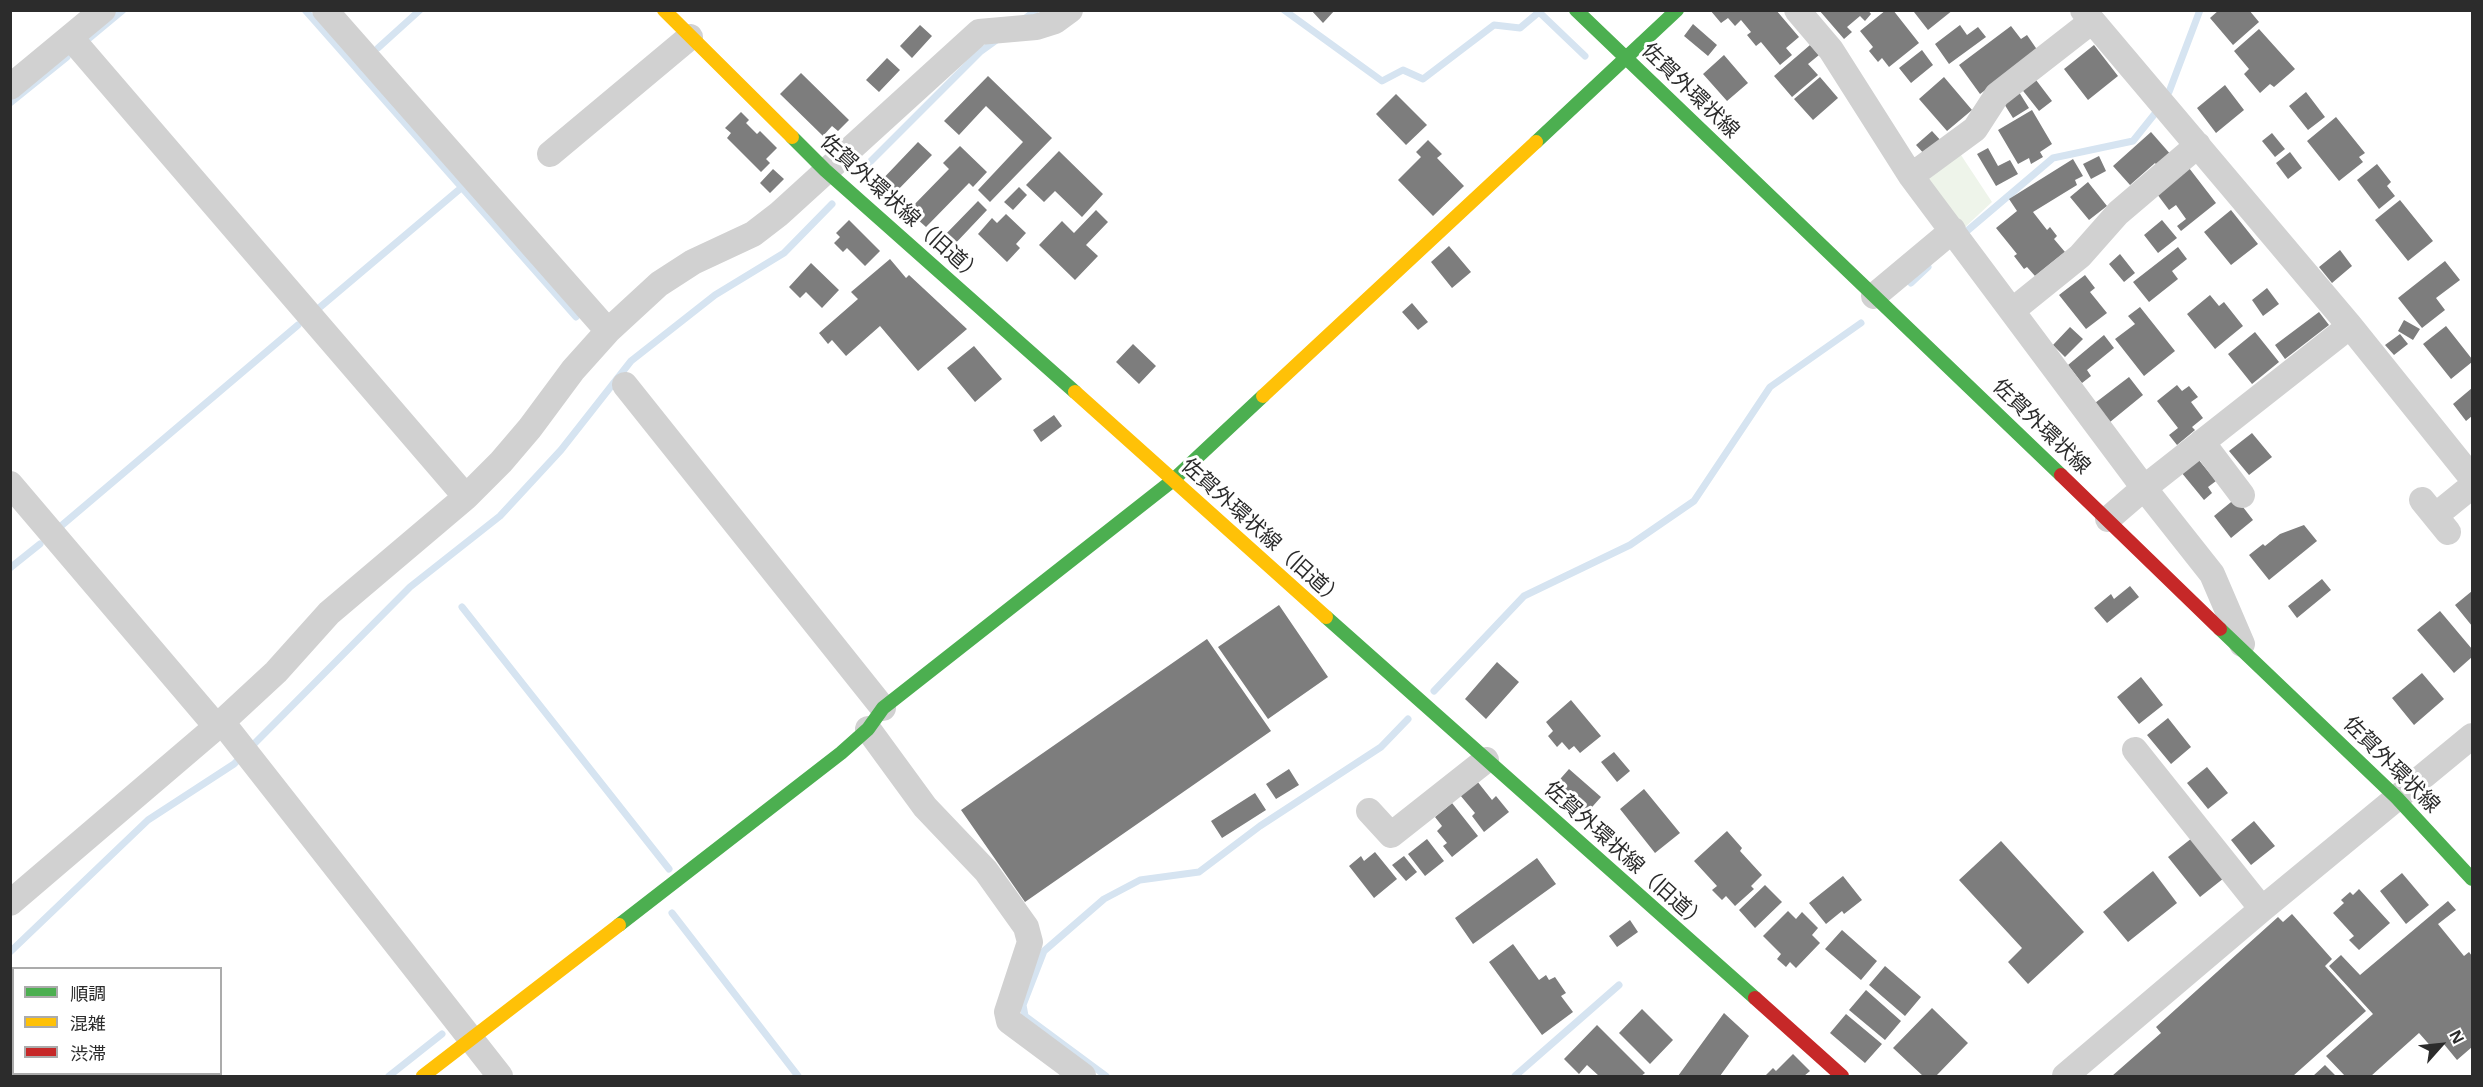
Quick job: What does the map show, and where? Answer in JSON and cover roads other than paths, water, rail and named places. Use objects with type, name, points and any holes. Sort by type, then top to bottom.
[{"type":"street","points":[[10,87],[103,10]]},
{"type":"street","points":[[325,10],[608,331]]},
{"type":"street","name":"佐賀外環状線（旧道）","points":[[664,10],[825,170],[1842,1077]]},
{"type":"street","points":[[10,903],[219,724],[276,672],[329,613],[466,497],[501,462],[530,428],[573,370],[608,331],[659,284],[693,262],[753,234],[779,214],[979,32],[1019,22],[1055,21],[1070,10]]},
{"type":"street","name":"佐賀外環状線","points":[[1576,10],[2397,798],[2472,879]]},
{"type":"street","points":[[423,1077],[823,767],[868,729],[883,708],[1172,481],[1677,10]]},
{"type":"street","points":[[1797,10],[1831,50],[1911,176],[2144,488],[2212,574],[2245,653]]},
{"type":"street","points":[[1911,176],[1975,129],[1997,95],[2087,16],[2350,326],[2472,478]]},
{"type":"street","points":[[550,154],[690,37]]},
{"type":"street","points":[[71,38],[466,497]]},
{"type":"street","points":[[2013,310],[2079,256],[2118,213],[2198,145]]},
{"type":"street","points":[[1874,296],[1953,230]]},
{"type":"street","points":[[2108,519],[2350,326]]},
{"type":"street","points":[[625,385],[883,708]]},
{"type":"street","points":[[2202,442],[2242,495]]},
{"type":"street","points":[[10,484],[246,752],[500,1077]]},
{"type":"street","points":[[2435,516],[2472,486]]},
{"type":"street","points":[[868,729],[925,807],[986,872],[1026,927],[1030,942],[1007,1012],[1009,1021],[1083,1077]]},
{"type":"street","points":[[2065,1077],[2262,909],[2472,736]]},
{"type":"street","points":[[2135,750],[2262,909]]},
{"type":"street","points":[[1369,811],[1391,835],[1486,760]]},
{"type":"waterway","points":[[87,40],[123,10]]},
{"type":"waterway","points":[[305,10],[576,317]]},
{"type":"waterway","points":[[378,48],[420,10]]},
{"type":"waterway","points":[[1023,20],[1036,10]]},
{"type":"waterway","points":[[1284,10],[1382,81],[1403,70],[1423,79],[1494,25],[1520,28],[1539,12],[1585,56]]},
{"type":"waterway","points":[[2169,92],[2200,10]]},
{"type":"waterway","points":[[867,165],[980,52],[998,39]]},
{"type":"waterway","points":[[10,103],[67,57]]},
{"type":"waterway","points":[[1967,231],[2053,158],[2133,141],[2157,111]]},
{"type":"waterway","points":[[319,308],[461,188]]},
{"type":"waterway","points":[[250,748],[410,587],[500,516],[561,450],[631,361],[715,295],[784,253],[832,204]]},
{"type":"waterway","points":[[1911,283],[1928,267]]},
{"type":"waterway","points":[[1434,691],[1524,596],[1630,545],[1694,501],[1770,387],[1861,323]]},
{"type":"waterway","points":[[61,526],[298,325]]},
{"type":"waterway","points":[[10,568],[40,544]]},
{"type":"waterway","points":[[462,607],[669,869]]},
{"type":"waterway","points":[[1106,1076],[1025,1016],[1023,1005],[1044,951],[1104,899],[1140,880],[1199,872],[1260,826],[1381,747],[1408,719]]},
{"type":"waterway","points":[[10,952],[148,820],[234,764],[242,756]]},
{"type":"waterway","points":[[672,913],[798,1076]]},
{"type":"waterway","points":[[1515,1076],[1619,985]]},
{"type":"waterway","points":[[389,1076],[442,1034]]}]
